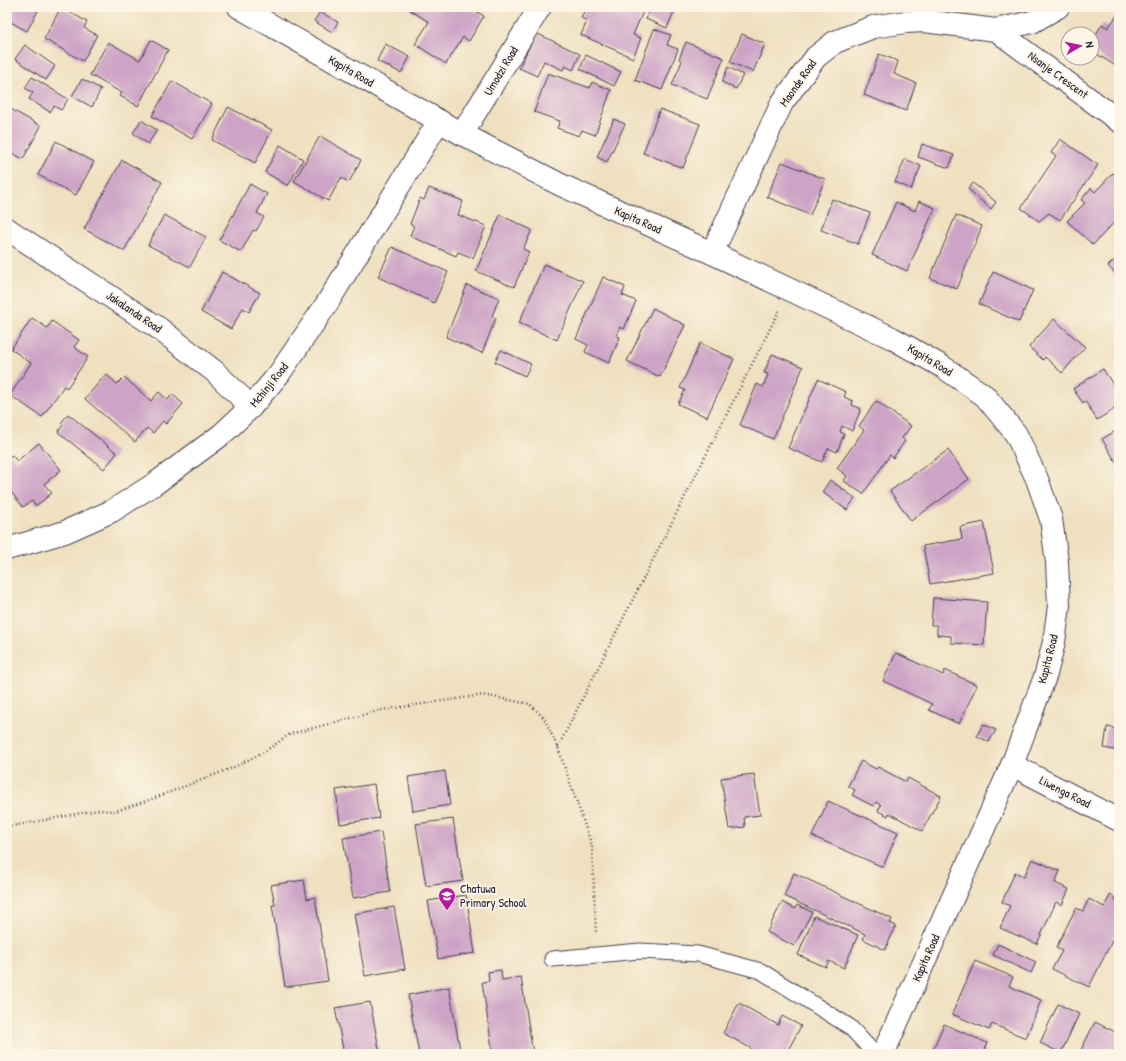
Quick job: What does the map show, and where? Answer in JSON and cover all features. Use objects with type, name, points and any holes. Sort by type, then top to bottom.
[{"type":"street","name":"Umodzi Road","points":[[462,134],[540,7]]},
{"type":"street","name":"Maonde Road","points":[[712,253],[782,103],[816,57],[835,42],[868,29],[888,24],[924,21],[996,30],[1032,22],[1058,7]]},
{"type":"street","name":"Kapita Road","points":[[248,9],[462,134],[561,185],[790,289],[892,338],[944,367],[985,396],[1016,434],[1037,479],[1051,519],[1057,562],[1059,606],[1054,642],[1046,674],[1012,765],[883,1054]]},
{"type":"street","name":"Nsanje Crescent","points":[[996,30],[1119,120]]},
{"type":"street","name":"Mchinji Road","points":[[7,549],[65,532],[112,511],[156,483],[221,435],[251,407],[279,374],[326,305],[439,121]]},
{"type":"street","name":"Jakalanda Road","points":[[7,230],[157,327],[214,372],[251,407]]},
{"type":"street","name":"Liwenga Road","points":[[1012,765],[1119,820]]},
{"type":"lane","points":[[552,959],[640,951],[698,954],[761,971],[850,1027],[875,1054]]},
{"type":"path","points":[[558,748],[790,289]]},
{"type":"path","points":[[7,826],[98,810],[116,811],[232,768],[264,752],[290,734],[382,710],[483,695],[530,704],[544,718],[558,748],[592,846],[596,933],[582,956]]},
{"type":"building","points":[[7,7],[40,7],[27,31],[7,20]]},
{"type":"building","points":[[61,7],[87,22],[84,28],[97,35],[83,61],[44,39]]},
{"type":"building","points":[[412,7],[469,7],[484,16],[469,41],[463,37],[446,64],[415,44],[429,22],[410,10]]},
{"type":"building","points":[[586,7],[645,7],[633,35],[641,38],[633,58],[581,35],[587,21],[581,18]]},
{"type":"building","points":[[651,7],[676,7],[667,28],[646,19]]},
{"type":"building","points":[[320,12],[338,22],[332,32],[314,21]]},
{"type":"building","points":[[1119,12],[1119,68],[1100,56],[1100,27],[1102,24],[1108,28]]},
{"type":"building","points":[[654,29],[671,35],[667,45],[678,49],[662,90],[635,80]]},
{"type":"building","points":[[536,33],[580,54],[573,70],[565,66],[563,70],[544,61],[537,76],[519,68]]},
{"type":"building","points":[[742,34],[765,44],[753,72],[730,62]]},
{"type":"building","points":[[151,40],[168,50],[138,106],[120,96],[122,93],[90,75],[108,42],[140,60]]},
{"type":"building","points":[[686,42],[724,58],[707,99],[672,85],[682,61],[679,59]]},
{"type":"building","points":[[385,44],[410,57],[401,73],[377,61]]},
{"type":"building","points":[[25,45],[55,66],[46,80],[15,59]]},
{"type":"building","points":[[879,54],[898,61],[894,74],[916,83],[906,111],[864,95]]},
{"type":"building","points":[[586,55],[621,72],[614,86],[580,69]]},
{"type":"building","points":[[728,67],[743,75],[736,89],[722,82]]},
{"type":"building","points":[[548,73],[590,88],[592,82],[611,90],[595,135],[582,130],[579,136],[557,128],[560,121],[534,112]]},
{"type":"building","points":[[32,77],[68,99],[61,110],[54,106],[50,112],[29,99],[33,93],[25,88]]},
{"type":"building","points":[[82,79],[101,89],[92,107],[72,96]]},
{"type":"building","points":[[172,81],[212,104],[192,139],[152,116]]},
{"type":"building","points":[[7,107],[41,126],[23,159],[7,150]]},
{"type":"building","points":[[228,107],[272,130],[255,163],[212,140]]},
{"type":"building","points":[[660,109],[700,124],[683,168],[643,153]]},
{"type":"building","points":[[614,119],[625,124],[607,162],[597,157]]},
{"type":"building","points":[[141,120],[157,130],[148,144],[133,133]]},
{"type":"building","points":[[320,136],[361,160],[349,182],[341,178],[328,201],[294,181]]},
{"type":"building","points":[[1060,139],[1098,165],[1060,220],[1049,213],[1039,221],[1021,208],[1056,156],[1051,153]]},
{"type":"building","points":[[56,141],[94,162],[76,195],[38,175]]},
{"type":"building","points":[[922,144],[954,155],[949,168],[918,157]]},
{"type":"building","points":[[280,145],[303,159],[288,186],[265,172]]},
{"type":"building","points":[[905,159],[921,166],[911,189],[895,182]]},
{"type":"building","points":[[122,160],[162,182],[124,251],[84,229]]},
{"type":"building","points":[[782,162],[825,179],[810,215],[767,197]]},
{"type":"building","points":[[1113,173],[1119,178],[1119,217],[1093,245],[1067,221],[1085,203],[1081,200],[1091,188],[1095,192]]},
{"type":"building","points":[[973,183],[996,202],[991,209],[968,189]]},
{"type":"building","points":[[250,184],[267,194],[257,213],[264,217],[256,231],[253,230],[241,252],[219,240]]},
{"type":"building","points":[[429,188],[463,201],[458,215],[486,226],[473,258],[458,252],[456,256],[410,236],[414,226],[410,224],[420,198],[424,200]]},
{"type":"building","points":[[832,199],[870,213],[858,244],[821,230]]},
{"type":"building","points":[[919,201],[935,208],[907,271],[872,255],[896,202],[915,211]]},
{"type":"building","points":[[164,215],[206,237],[190,267],[148,245]]},
{"type":"building","points":[[500,215],[532,230],[523,249],[529,252],[514,287],[476,271]]},
{"type":"building","points":[[956,215],[982,226],[957,289],[930,278]]},
{"type":"building","points":[[392,247],[448,272],[434,303],[378,277]]},
{"type":"building","points":[[1119,256],[1119,278],[1108,266]]},
{"type":"building","points":[[544,264],[583,281],[557,340],[519,323]]},
{"type":"building","points":[[222,272],[260,293],[249,312],[243,308],[231,329],[201,312]]},
{"type":"building","points":[[993,272],[1033,290],[1019,322],[979,304]]},
{"type":"building","points":[[603,277],[625,287],[622,295],[636,301],[624,329],[620,327],[616,336],[620,337],[609,363],[585,352],[588,345],[576,339]]},
{"type":"building","points":[[467,285],[499,298],[492,316],[496,318],[482,353],[446,337]]},
{"type":"building","points":[[653,308],[685,325],[660,377],[627,361]]},
{"type":"building","points":[[32,318],[47,328],[52,321],[79,340],[74,347],[88,357],[67,388],[64,386],[42,417],[10,395],[31,363],[11,349]]},
{"type":"building","points":[[1054,319],[1085,347],[1062,373],[1045,357],[1043,360],[1029,347]]},
{"type":"building","points":[[700,343],[734,359],[707,417],[678,404],[685,390],[680,388]]},
{"type":"building","points":[[501,350],[531,364],[525,376],[495,362]]},
{"type":"building","points":[[772,354],[803,367],[773,439],[740,425],[757,384],[763,387],[768,374],[764,373]]},
{"type":"building","points":[[1103,369],[1119,394],[1119,406],[1097,420],[1085,401],[1083,403],[1073,389]]},
{"type":"building","points":[[106,374],[117,384],[124,377],[151,401],[159,392],[168,400],[172,394],[183,404],[166,424],[163,421],[153,433],[147,428],[135,442],[85,399]]},
{"type":"building","points":[[818,379],[846,392],[844,397],[853,401],[852,405],[861,409],[852,431],[842,426],[840,432],[844,434],[837,452],[828,448],[822,462],[788,448]]},
{"type":"building","points":[[876,401],[911,426],[902,438],[905,441],[893,458],[890,455],[863,494],[844,481],[847,476],[837,468],[864,430],[859,426]]},
{"type":"building","points":[[68,414],[117,453],[104,469],[58,432],[63,425],[61,423]]},
{"type":"building","points":[[1119,429],[1119,467],[1102,439]]},
{"type":"building","points":[[39,443],[61,470],[44,484],[52,493],[36,506],[32,501],[23,507],[7,487],[7,459],[12,455],[17,461]]},
{"type":"building","points":[[948,450],[969,479],[911,521],[890,491]]},
{"type":"building","points":[[830,480],[855,498],[847,510],[822,492]]},
{"type":"building","points":[[984,522],[994,573],[930,584],[923,546],[962,539],[960,527]]},
{"type":"building","points":[[933,598],[987,602],[984,645],[951,643],[951,636],[937,635],[937,625],[931,625]]},
{"type":"building","points":[[896,653],[943,675],[945,670],[977,685],[959,724],[929,710],[932,704],[883,681]]},
{"type":"building","points":[[983,724],[996,730],[989,742],[977,736]]},
{"type":"building","points":[[1107,727],[1119,729],[1119,751],[1104,748]]},
{"type":"building","points":[[861,761],[876,769],[878,767],[906,782],[908,778],[941,796],[922,831],[889,813],[888,816],[878,811],[881,805],[876,802],[873,806],[852,795],[855,790],[848,786]]},
{"type":"building","points":[[445,771],[450,805],[413,811],[408,777]]},
{"type":"building","points":[[754,774],[760,815],[744,817],[745,827],[729,829],[721,778]]},
{"type":"building","points":[[374,784],[379,818],[340,824],[336,790]]},
{"type":"building","points":[[828,801],[898,832],[883,867],[812,836]]},
{"type":"building","points":[[453,819],[463,881],[426,886],[416,824]]},
{"type":"building","points":[[381,832],[390,892],[353,898],[343,838]]},
{"type":"building","points":[[1032,859],[1060,871],[1055,883],[1069,889],[1062,905],[1056,902],[1037,944],[1000,928],[1010,906],[1002,902],[1015,872],[1024,877]]},
{"type":"building","points":[[794,873],[892,919],[890,923],[896,926],[885,950],[863,939],[865,934],[784,896]]},
{"type":"building","points":[[304,880],[307,899],[315,897],[328,981],[285,987],[272,905],[275,905],[271,885]]},
{"type":"building","points":[[1111,894],[1119,904],[1119,927],[1089,987],[1052,969],[1062,951],[1056,948],[1076,908],[1083,911],[1089,899],[1104,907]]},
{"type":"building","points":[[466,895],[475,953],[438,959],[428,901]]},
{"type":"building","points":[[782,902],[795,909],[797,905],[812,912],[794,946],[767,932]]},
{"type":"building","points":[[394,907],[405,969],[365,976],[354,914]]},
{"type":"building","points":[[814,916],[858,935],[844,968],[829,961],[826,967],[798,955]]},
{"type":"building","points":[[998,944],[1036,962],[1031,973],[993,955]]},
{"type":"building","points":[[975,961],[1013,977],[1009,986],[1041,1000],[1026,1038],[992,1024],[989,1030],[952,1014]]},
{"type":"building","points":[[501,970],[502,980],[521,977],[533,1054],[493,1054],[482,982],[489,981],[488,972]]},
{"type":"building","points":[[449,987],[460,1050],[438,1054],[419,1054],[408,995]]},
{"type":"building","points":[[370,1002],[380,1054],[344,1054],[335,1008]]},
{"type":"building","points":[[739,1003],[778,1025],[782,1016],[801,1026],[786,1054],[761,1054],[723,1033]]},
{"type":"building","points":[[1058,1004],[1079,1014],[1061,1053],[1040,1043]]},
{"type":"building","points":[[1095,1022],[1119,1034],[1119,1054],[1079,1054]]},
{"type":"building","points":[[944,1024],[987,1043],[984,1050],[992,1054],[931,1054]]},
{"type":"place","name":"Chatuwa Primary School","points":[[447,911]]}]
